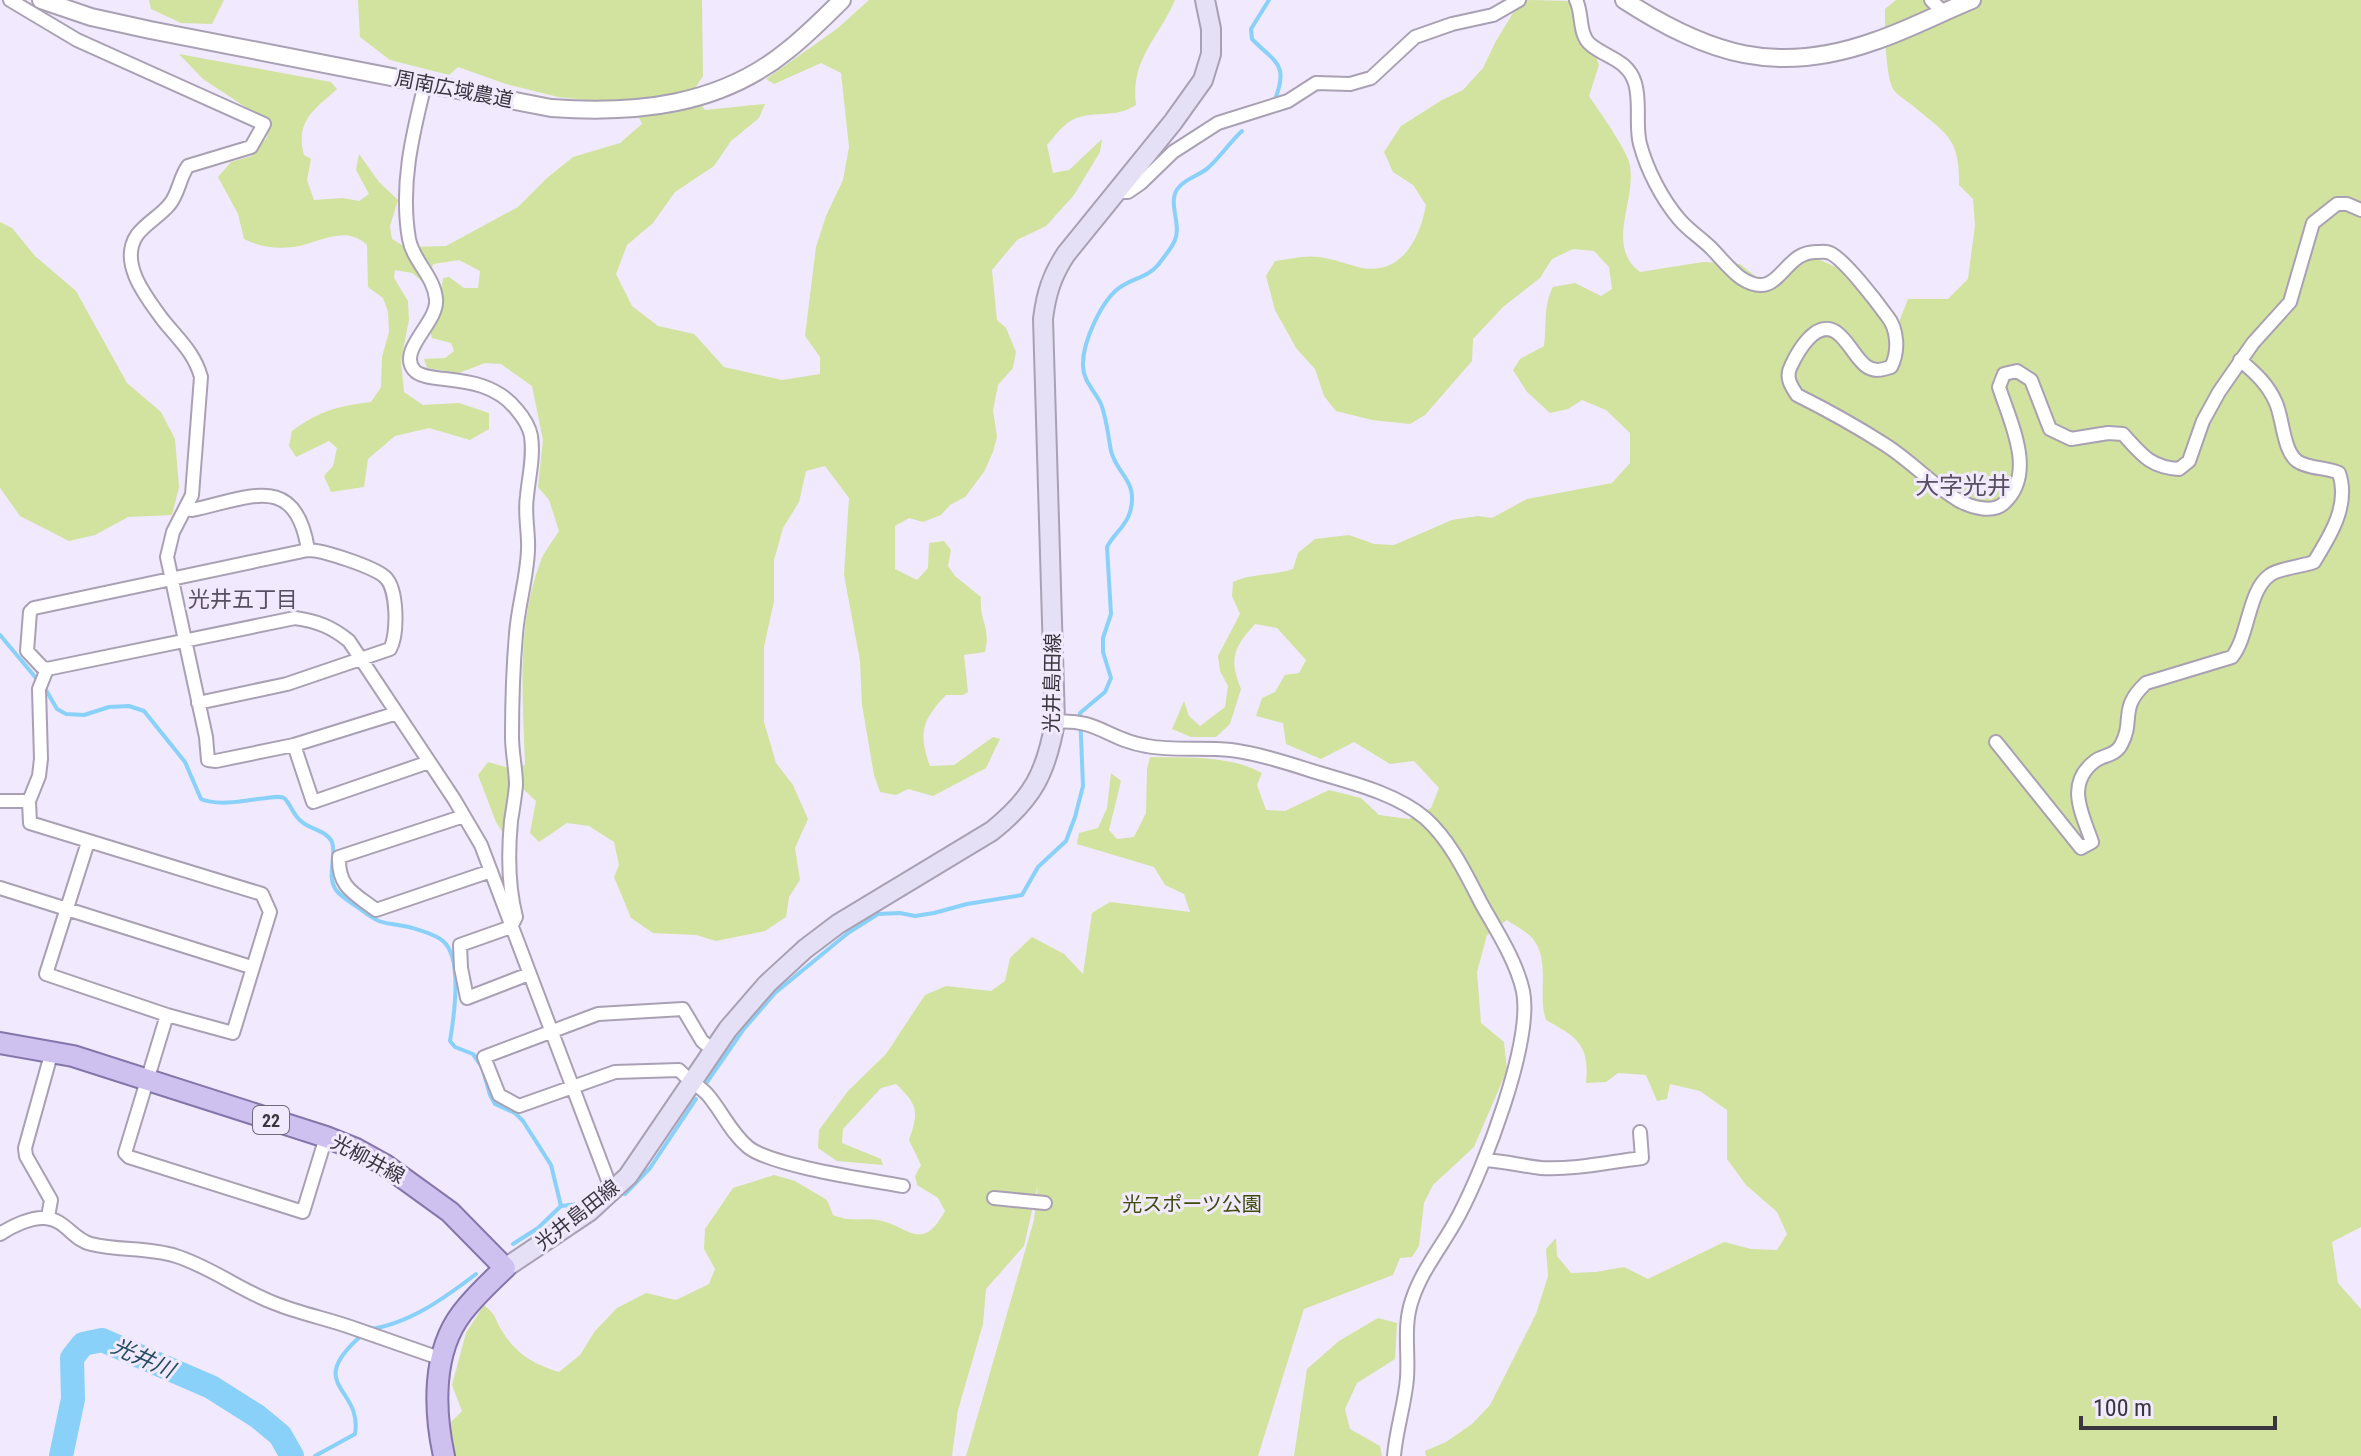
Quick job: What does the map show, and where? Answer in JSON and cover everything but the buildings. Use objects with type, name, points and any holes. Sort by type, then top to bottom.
[{"type":"main road","name":"光井島田線","points":[[505,1268],[590,1211],[612,1191],[641,1160],[728,1029],[767,984],[805,949],[838,924],[992,831],[1014,814],[1039,779],[1049,756],[1055,722],[1043,319],[1052,276],[1086,226],[1203,80],[1211,54],[1211,29],[1205,0]]},
{"type":"main road","name":"光柳井線","points":[[0,1043],[52,1051],[326,1137],[385,1165],[417,1186],[450,1212],[505,1268]]},
{"type":"main road","points":[[444,1456],[438,1427],[442,1359],[461,1314],[505,1268]]},
{"type":"street","points":[[10,0],[77,40],[264,124],[251,147],[188,166],[170,205],[138,234],[134,242],[132,269],[138,283],[196,360],[201,377],[194,446],[195,479],[187,509],[173,532],[167,557],[206,737],[208,760],[294,745],[397,713]]},
{"type":"street","name":"周南広域農道","points":[[41,0],[91,17],[135,27],[551,108],[596,112],[645,109],[718,90],[760,70],[788,50],[842,0]]},
{"type":"street","points":[[1116,192],[1128,192],[1173,152],[1218,123],[1288,101],[1316,83],[1350,84],[1371,78],[1415,37],[1452,24],[1493,15],[1519,0]]},
{"type":"street","points":[[1576,0],[1588,44],[1614,57],[1625,66],[1635,82],[1641,147],[1663,194],[1680,220],[1740,277],[1757,285],[1773,282],[1794,258],[1810,252],[1830,253],[1892,322],[1896,358],[1891,367],[1879,371],[1867,367],[1836,331],[1825,329],[1813,333],[1789,369],[1789,382],[1797,395],[1885,444],[1959,501],[1986,509],[2001,507],[2015,491],[2020,474],[2013,424],[1999,387],[2004,374],[2017,371],[2031,380],[2050,429],[2071,439],[2108,433],[2123,434],[2143,456],[2160,467],[2179,469],[2189,461],[2203,421],[2240,360],[2290,302],[2313,223],[2337,204],[2347,204],[2361,210]]},
{"type":"street","points":[[1624,0],[1671,29],[1719,49],[1765,58],[1803,59],[1846,51],[1878,40],[1937,6],[1972,0]]},
{"type":"street","points":[[425,84],[405,186],[409,240],[433,287],[436,309],[414,344],[410,358],[412,367],[417,373],[491,387],[510,400],[523,417],[533,448],[525,510],[529,548],[516,631],[512,739],[516,787],[510,842],[510,894],[516,917],[511,927],[460,945],[461,968],[467,998],[529,974]]},
{"type":"street","points":[[1996,742],[2081,848],[2092,842],[2076,797],[2078,783],[2096,760],[2119,748],[2126,731],[2127,709],[2135,693],[2146,683],[2232,657],[2240,647],[2259,589],[2270,574],[2314,562],[2331,535],[2343,499],[2339,473],[2329,468],[2301,464],[2292,456],[2276,403],[2263,380],[2240,360]]},
{"type":"street","points":[[187,509],[274,495],[289,504],[300,517],[308,550]]},
{"type":"street","points":[[88,842],[46,974],[167,1015],[233,1033],[270,912],[262,894],[30,823],[29,801],[39,776],[41,759],[43,679],[42,667],[27,651],[30,612],[34,608],[308,550],[339,557],[384,577],[392,589],[394,641],[390,649],[287,684],[198,703]]},
{"type":"street","points":[[43,679],[184,642],[295,618],[318,621],[349,641],[481,845],[612,1191]]},
{"type":"street","points":[[1055,722],[1088,722],[1125,741],[1148,747],[1232,750],[1270,758],[1354,784],[1399,802],[1423,816],[1444,837],[1506,950],[1522,988],[1525,1013],[1522,1043],[1484,1160],[1459,1214],[1423,1274],[1410,1306],[1406,1333],[1407,1376],[1394,1456]]},
{"type":"street","points":[[294,745],[313,802],[429,762]]},
{"type":"street","points":[[0,801],[29,801]]},
{"type":"street","points":[[464,816],[339,857],[339,874],[345,885],[376,910],[491,871]]},
{"type":"street","points":[[0,888],[251,967]]},
{"type":"street","points":[[713,1050],[702,1041],[683,1009],[598,1014],[484,1057],[499,1095],[519,1106],[615,1072],[679,1070],[706,1093],[729,1128],[750,1149],[777,1161],[903,1186]]},
{"type":"street","points":[[167,1015],[125,1153],[129,1157],[303,1212],[326,1137]]},
{"type":"street","points":[[48,1217],[51,1200],[26,1156],[25,1148],[52,1051]]},
{"type":"street","points":[[1484,1160],[1515,1162],[1538,1168],[1570,1168],[1642,1158],[1640,1132]]},
{"type":"street","points":[[994,1198],[1045,1203]]},
{"type":"street","points":[[0,1234],[36,1218],[48,1217],[62,1223],[78,1239],[92,1244],[160,1251],[179,1257],[276,1304],[442,1359]]},
{"type":"green space","points":[[149,0],[224,0],[212,24],[181,23],[151,9]]},
{"type":"green space","points":[[358,0],[702,0],[703,76],[692,93],[705,110],[765,104],[759,118],[731,141],[714,166],[675,192],[653,223],[627,245],[616,274],[632,306],[658,326],[694,334],[724,367],[782,380],[820,374],[820,357],[805,336],[816,247],[843,180],[849,147],[841,73],[821,63],[774,84],[766,79],[838,28],[869,0],[1175,0],[1141,62],[1135,89],[1136,105],[1120,112],[1074,119],[1056,134],[1047,145],[1053,173],[1069,170],[1102,139],[1100,152],[1074,195],[1046,226],[1017,240],[992,270],[997,320],[1006,328],[1016,352],[1013,368],[998,385],[993,410],[997,437],[984,472],[965,497],[950,505],[941,515],[923,522],[909,518],[895,526],[895,569],[917,580],[928,568],[929,543],[944,541],[951,550],[948,566],[955,576],[981,597],[986,630],[985,652],[964,655],[968,692],[946,695],[938,704],[924,728],[924,744],[930,766],[954,765],[993,737],[1000,739],[986,768],[933,796],[908,789],[896,795],[880,792],[874,775],[862,705],[860,661],[844,575],[849,498],[825,466],[806,471],[799,502],[783,528],[774,560],[774,601],[764,647],[764,722],[776,763],[793,785],[808,819],[795,848],[800,880],[789,897],[786,917],[765,931],[716,941],[696,935],[653,933],[631,918],[614,877],[619,865],[614,842],[589,826],[567,823],[539,842],[530,833],[536,801],[523,789],[509,799],[503,833],[496,822],[478,775],[488,762],[509,768],[525,765],[523,663],[527,612],[542,559],[559,531],[549,500],[538,487],[543,440],[532,386],[501,364],[485,363],[459,373],[427,368],[424,359],[445,358],[454,351],[451,343],[432,338],[430,331],[441,311],[443,278],[449,277],[464,288],[478,288],[480,271],[459,260],[433,264],[433,280],[422,281],[412,273],[395,270],[394,278],[408,301],[409,320],[401,361],[404,392],[423,405],[459,403],[489,413],[489,429],[470,440],[429,428],[395,436],[368,459],[364,487],[331,492],[324,476],[333,466],[337,448],[329,441],[296,457],[289,446],[292,431],[320,414],[371,402],[381,387],[382,357],[389,332],[388,312],[383,298],[368,287],[367,245],[359,239],[341,235],[281,248],[262,246],[244,239],[238,214],[218,177],[231,162],[252,156],[267,137],[267,125],[259,116],[203,79],[179,54],[331,82],[337,89],[308,117],[302,133],[304,155],[311,159],[307,180],[314,200],[343,198],[359,201],[369,194],[356,170],[359,154],[379,182],[398,200],[390,226],[392,239],[405,247],[446,246],[518,207],[573,157],[620,143],[642,124],[633,105],[558,97],[506,84],[458,67],[449,75],[390,60],[360,37]]},
{"type":"green space","name":"光スポーツ公園","points":[[1527,0],[1571,1],[1579,42],[1596,56],[1599,65],[1589,96],[1628,159],[1631,180],[1623,236],[1630,261],[1640,272],[1703,262],[1740,264],[1771,289],[1800,263],[1816,258],[1838,268],[1888,326],[1899,322],[1908,299],[1948,299],[1968,279],[1975,225],[1973,199],[1959,185],[1954,146],[1942,130],[1893,89],[1890,82],[1885,9],[1896,0],[2361,0],[2361,1227],[2332,1242],[2338,1283],[2361,1309],[2361,1456],[1426,1456],[1425,1451],[1446,1442],[1472,1424],[1490,1405],[1536,1314],[1548,1276],[1546,1249],[1556,1238],[1557,1256],[1571,1273],[1624,1267],[1648,1279],[1724,1242],[1751,1249],[1777,1250],[1787,1234],[1777,1212],[1746,1185],[1727,1159],[1727,1110],[1700,1091],[1670,1084],[1667,1099],[1657,1101],[1646,1075],[1618,1073],[1606,1082],[1586,1083],[1586,1060],[1579,1044],[1546,1020],[1543,968],[1538,948],[1531,936],[1507,920],[1487,935],[1477,972],[1481,1023],[1504,1042],[1507,1070],[1474,1147],[1433,1185],[1424,1203],[1419,1246],[1412,1257],[1400,1258],[1393,1275],[1304,1309],[1258,1456],[966,1456],[1034,1220],[1038,1184],[1024,1246],[986,1289],[983,1324],[958,1410],[952,1456],[456,1456],[450,1423],[462,1411],[452,1385],[466,1333],[484,1305],[520,1352],[534,1362],[559,1372],[580,1355],[595,1331],[617,1308],[646,1293],[676,1300],[709,1284],[715,1269],[704,1249],[705,1229],[733,1188],[774,1175],[795,1181],[827,1200],[833,1215],[839,1217],[877,1220],[913,1234],[928,1232],[936,1224],[945,1211],[938,1198],[917,1185],[915,1176],[921,1165],[909,1140],[914,1109],[896,1084],[881,1088],[843,1129],[842,1143],[881,1159],[883,1165],[837,1161],[818,1148],[819,1130],[848,1091],[886,1054],[925,995],[946,986],[991,991],[1005,981],[1010,958],[1032,937],[1064,954],[1083,974],[1092,913],[1110,902],[1190,912],[1184,894],[1165,885],[1154,867],[1077,844],[1079,833],[1098,828],[1107,808],[1111,773],[1121,781],[1109,830],[1117,839],[1134,837],[1146,813],[1150,757],[1208,759],[1250,767],[1262,773],[1257,785],[1266,810],[1285,811],[1329,790],[1361,798],[1379,815],[1409,819],[1431,808],[1439,788],[1414,761],[1390,764],[1354,742],[1321,759],[1286,744],[1283,723],[1256,716],[1262,698],[1275,692],[1285,675],[1299,673],[1306,660],[1277,628],[1255,624],[1238,647],[1234,662],[1241,689],[1230,724],[1216,737],[1191,737],[1172,729],[1184,701],[1189,716],[1200,726],[1225,707],[1228,686],[1220,671],[1218,656],[1240,614],[1232,596],[1233,582],[1293,569],[1298,553],[1315,539],[1349,535],[1374,544],[1394,545],[1452,520],[1478,516],[1492,518],[1527,499],[1612,483],[1630,463],[1630,433],[1606,410],[1582,400],[1568,409],[1550,413],[1527,392],[1513,370],[1520,359],[1544,346],[1547,308],[1553,287],[1575,283],[1601,296],[1612,289],[1609,267],[1594,251],[1573,249],[1552,259],[1540,278],[1503,307],[1473,339],[1472,361],[1425,415],[1410,424],[1372,420],[1336,411],[1324,396],[1315,369],[1296,348],[1275,310],[1266,276],[1275,261],[1314,257],[1376,269],[1388,266],[1407,252],[1419,230],[1426,205],[1413,185],[1393,172],[1384,152],[1401,126],[1463,90],[1483,68],[1513,13]]},
{"type":"green space","points":[[0,222],[12,228],[35,256],[76,291],[127,383],[161,412],[175,439],[179,487],[172,515],[128,517],[95,535],[69,541],[20,516],[0,488]]},
{"type":"green space","points":[[1378,1318],[1397,1323],[1395,1359],[1357,1383],[1345,1409],[1350,1429],[1380,1446],[1382,1456],[1294,1456],[1307,1369],[1339,1341]]},
{"type":"waterway","points":[[1269,0],[1251,29],[1252,39],[1273,59],[1280,71],[1281,79],[1274,102]]},
{"type":"waterway","points":[[707,1082],[743,1030],[775,993],[848,933],[878,914],[915,916],[1022,895],[1038,867],[1066,841],[1083,786],[1080,713],[1105,692],[1111,678],[1103,652],[1103,638],[1111,614],[1107,547],[1126,522],[1132,501],[1130,485],[1111,451],[1101,404],[1085,376],[1086,345],[1107,300],[1127,283],[1154,269],[1172,246],[1177,233],[1174,199],[1179,187],[1209,167],[1242,131]]},
{"type":"waterway","points":[[0,635],[46,690],[57,709],[66,714],[84,715],[109,707],[129,706],[144,711],[185,762],[201,799],[223,803],[284,798],[299,819],[332,842],[333,884],[341,895],[379,921],[422,931],[443,941],[449,949],[455,974],[450,1041],[455,1047],[473,1054],[482,1067],[495,1104],[515,1113],[523,1121],[551,1165],[561,1206]]},
{"type":"waterway","points":[[625,1194],[650,1168],[696,1099]]},
{"type":"waterway","points":[[513,1244],[538,1228],[561,1206],[587,1203]]},
{"type":"waterway","points":[[370,1329],[413,1315],[476,1274]]},
{"type":"waterway","points":[[315,1456],[355,1434],[355,1418],[336,1376],[337,1365],[345,1352],[363,1334]]},
{"type":"waterway","name":"光井川","points":[[61,1456],[73,1399],[72,1358],[83,1344],[102,1340],[211,1387],[257,1416],[280,1435],[292,1456]]},
{"type":"district","name":"大字光井","points":[[1963,486]]},
{"type":"district","name":"光井五丁目","points":[[243,599]]}]
